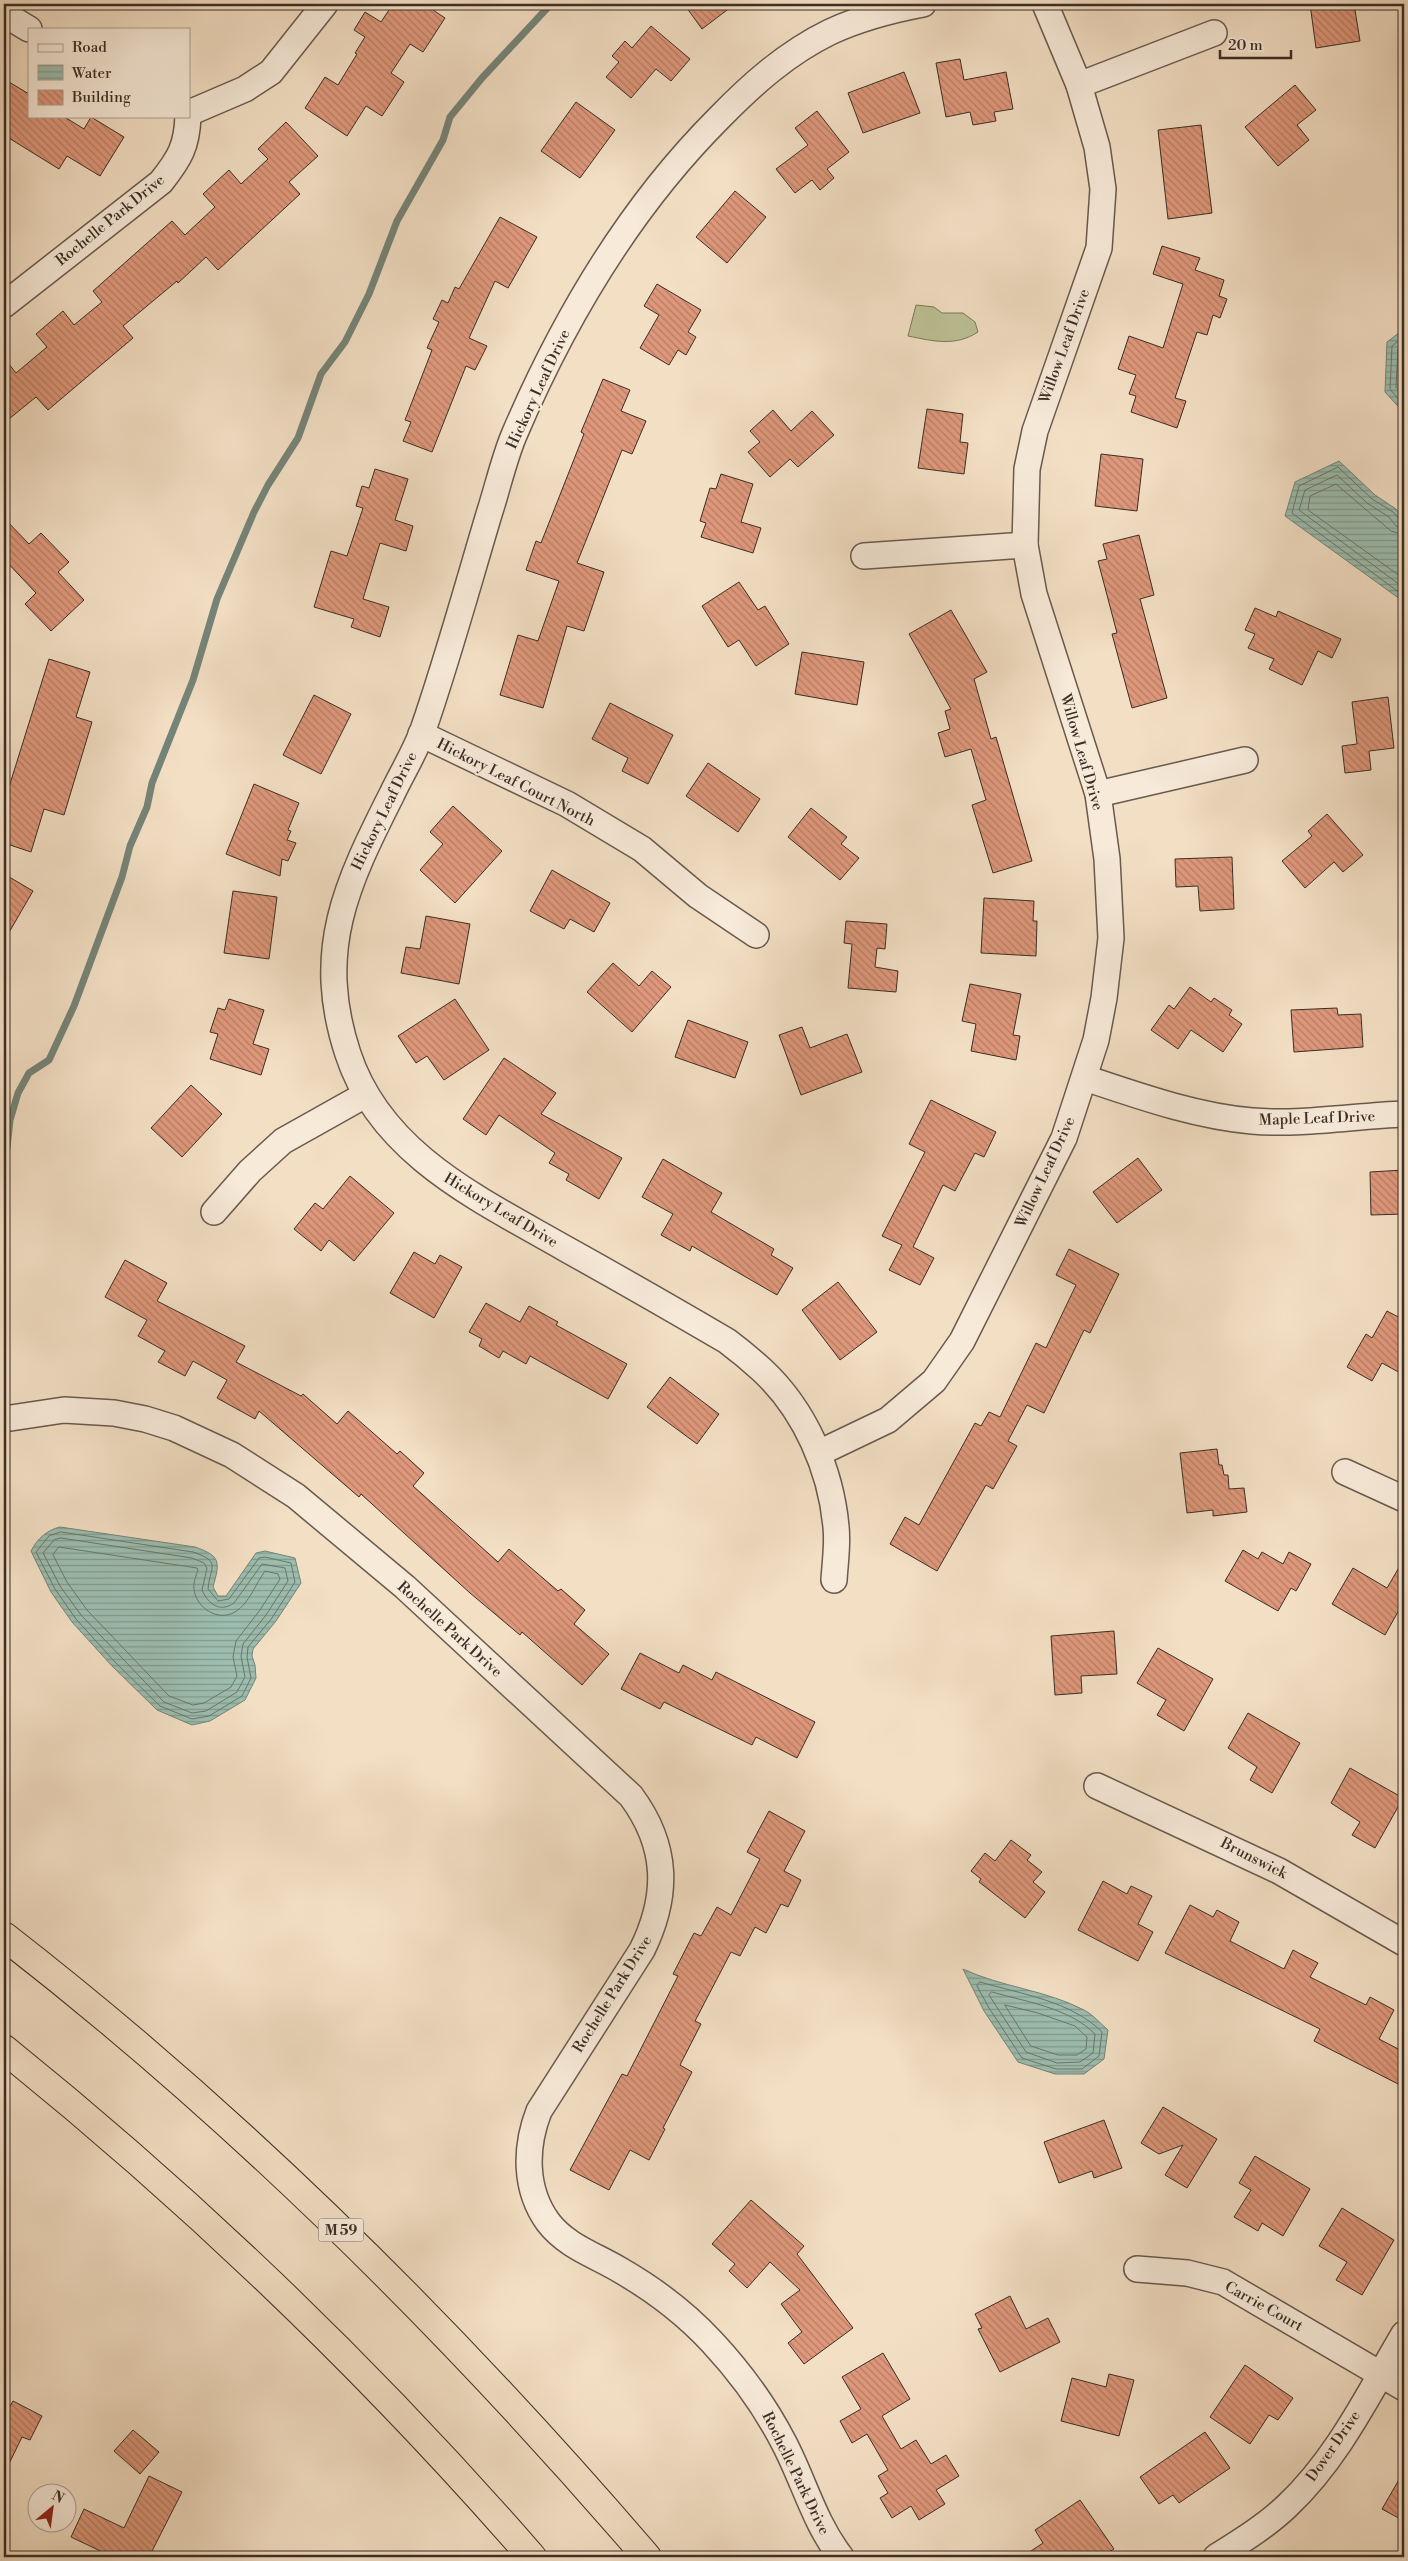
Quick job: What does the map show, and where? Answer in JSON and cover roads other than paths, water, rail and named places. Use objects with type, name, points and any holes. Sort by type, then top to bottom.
[{"type":"highway","name":"M 59","points":[[4,1936],[171,2073],[339,2227],[469,2357],[647,2557]]},
{"type":"highway","points":[[4,2049],[201,2216],[298,2308],[424,2437],[532,2557]]},
{"type":"street","name":"Rochelle Park Drive","points":[[190,114],[245,90],[271,72],[325,4]]},
{"type":"street","name":"Hickory Leaf Drive","points":[[834,1580],[836,1528],[831,1490],[820,1453],[793,1408],[764,1372],[728,1340],[461,1189],[420,1159],[386,1124],[365,1095],[348,1056],[335,1005],[333,951],[343,902],[357,864],[422,734],[513,438],[575,309],[601,264],[646,201],[691,145],[739,97],[781,61],[830,32],[884,11],[923,4]]},
{"type":"street","name":"Willow Leaf Drive","points":[[820,1453],[888,1420],[934,1381],[962,1341],[1064,1138],[1096,1040],[1104,998],[1111,938],[1107,859],[1098,794],[1034,594],[1025,545],[1027,469],[1034,431],[1099,248],[1103,190],[1098,147],[1079,86],[1045,4]]},
{"type":"street","points":[[4,14],[28,28]]},
{"type":"street","points":[[1079,86],[1214,33]]},
{"type":"street","name":"Rochelle Park Drive","points":[[4,306],[161,182],[179,159],[188,137],[188,118]]},
{"type":"street","points":[[864,556],[1025,545]]},
{"type":"street","name":"Hickory Leaf Court North","points":[[422,734],[567,804],[642,849],[698,896],[756,935]]},
{"type":"street","points":[[1098,794],[1245,760]]},
{"type":"street","name":"Maple Leaf Drive","points":[[1085,1078],[1193,1110],[1217,1116],[1253,1121],[1292,1121],[1404,1114]]},
{"type":"street","points":[[214,1212],[250,1171],[283,1141],[365,1095]]},
{"type":"street","name":"Rochelle Park Drive","points":[[4,1419],[64,1410],[114,1413],[145,1419],[174,1428],[232,1455],[296,1496],[405,1588],[631,1796],[643,1812],[659,1857],[661,1897],[654,1926],[642,1950],[539,2110],[531,2132],[528,2153],[530,2177],[547,2221],[559,2235],[577,2248],[620,2270],[667,2302],[710,2340],[740,2374],[759,2399],[784,2443],[819,2525],[841,2557]]},
{"type":"street","points":[[1344,1472],[1404,1499]]},
{"type":"street","name":"Brunswick","points":[[1097,1786],[1248,1854],[1401,1933]]},
{"type":"street","name":"Carrie Court","points":[[1137,2269],[1187,2273],[1222,2282],[1404,2388]]},
{"type":"street","name":"Dover Drive","points":[[1216,2557],[1252,2534],[1287,2506],[1319,2472],[1404,2334]]},
{"type":"water","points":[[1404,329],[1404,413],[1385,392],[1387,342]]},
{"type":"water","points":[[1339,461],[1375,495],[1396,509],[1404,519],[1404,602],[1285,516],[1295,482]]},
{"type":"water","points":[[60,1527],[195,1547],[204,1550],[214,1557],[216,1561],[217,1571],[213,1587],[218,1596],[226,1596],[256,1553],[265,1551],[295,1558],[301,1583],[276,1621],[253,1649],[252,1656],[256,1678],[245,1700],[210,1721],[192,1725],[157,1710],[112,1666],[72,1622],[51,1592],[31,1551],[43,1536],[51,1530]]},
{"type":"water","points":[[963,1969],[1069,2003],[1087,2012],[1108,2030],[1104,2059],[1084,2074],[1055,2074],[1018,2062],[984,2011]]},
{"type":"waterway","points":[[4,1156],[10,1120],[18,1093],[29,1073],[49,1060],[74,1006],[122,877],[130,846],[147,807],[152,783],[193,680],[217,599],[254,512],[268,485],[298,438],[321,374],[345,342],[369,294],[397,221],[443,140],[450,117],[482,78],[551,4]]}]
